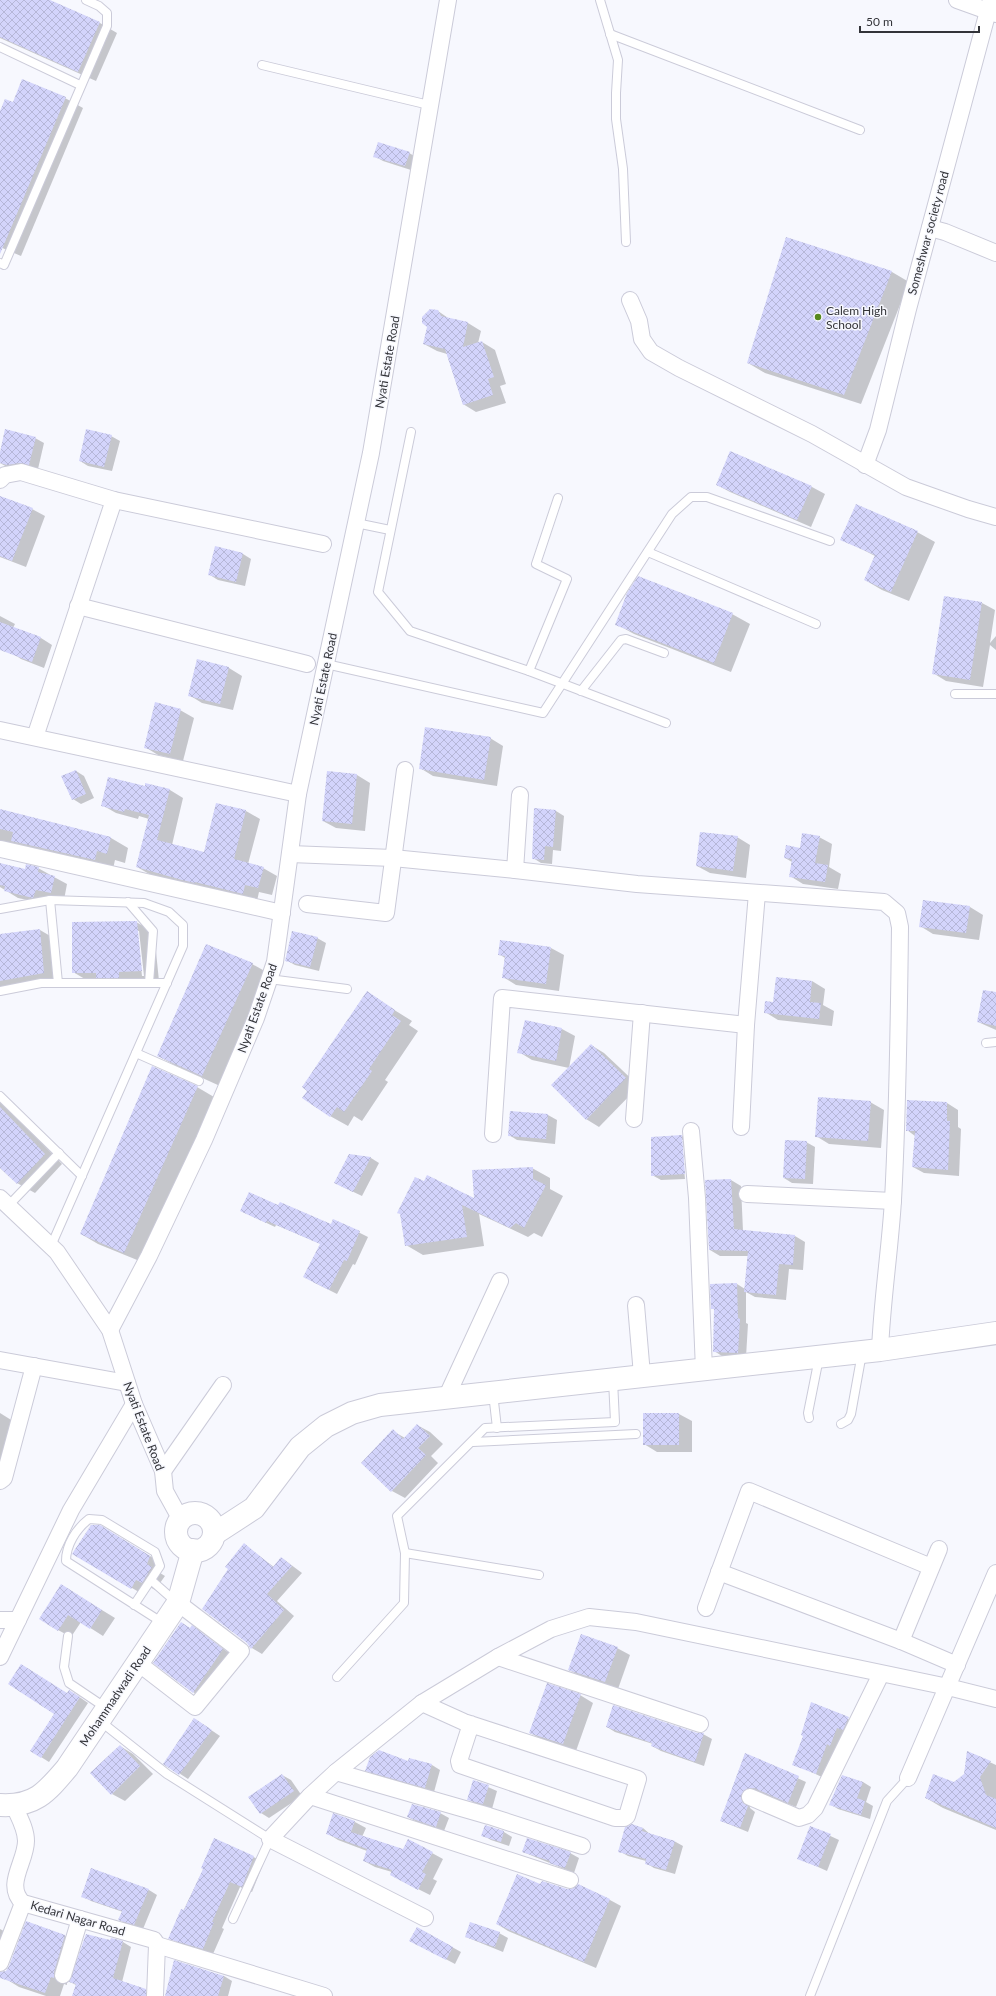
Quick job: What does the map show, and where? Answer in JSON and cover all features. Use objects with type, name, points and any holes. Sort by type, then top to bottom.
[{"type":"main road","points":[[214,1534],[211,1523],[202,1514],[190,1514],[181,1520],[177,1527],[178,1540],[182,1545],[193,1550],[199,1550],[209,1544],[214,1534],[254,1508],[300,1447],[326,1426],[352,1413],[380,1405],[612,1380],[642,1375],[704,1370],[872,1351],[996,1333]]},
{"type":"main road","name":"Mohammadwadi Road","points":[[7,1805],[30,1802],[48,1791],[67,1768],[178,1603],[193,1550]]},
{"type":"street","name":"Nyati Estate Road","points":[[110,1330],[149,1256],[204,1140],[256,1018],[275,962],[298,794],[356,524],[391,342],[429,105],[448,0]]},
{"type":"street","points":[[957,0],[992,8]]},
{"type":"street","name":"Someshwar society road","points":[[865,465],[878,430],[930,228],[992,8]]},
{"type":"street","points":[[930,228],[945,232],[996,253]]},
{"type":"street","points":[[630,300],[639,321],[642,339],[650,352],[812,434],[906,487],[968,509],[996,517]]},
{"type":"street","points":[[0,480],[6,475],[21,472],[114,500],[323,544]]},
{"type":"street","points":[[35,737],[114,500]]},
{"type":"street","points":[[78,606],[307,664]]},
{"type":"street","points":[[0,730],[298,794]]},
{"type":"street","points":[[307,904],[386,913],[406,770]]},
{"type":"street","points":[[515,870],[520,795]]},
{"type":"street","points":[[1,849],[282,913]]},
{"type":"street","points":[[290,854],[393,858],[637,884],[884,902],[897,913],[900,927],[899,1060],[893,1201],[882,1321],[872,1351]]},
{"type":"street","points":[[741,1127],[746,1025],[757,893]]},
{"type":"street","points":[[493,1134],[502,998],[746,1025]]},
{"type":"street","points":[[634,1119],[642,1013]]},
{"type":"street","points":[[691,1131],[697,1198],[704,1370]]},
{"type":"street","points":[[747,1194],[893,1201]]},
{"type":"street","name":"Nyati Estate Road","points":[[4,1202],[57,1252],[110,1330],[134,1404],[163,1471],[165,1491],[181,1520]]},
{"type":"street","points":[[446,1398],[500,1281]]},
{"type":"street","points":[[636,1305],[642,1375]]},
{"type":"street","points":[[0,1360],[127,1383]]},
{"type":"street","points":[[0,1481],[4,1478],[34,1366]]},
{"type":"street","points":[[163,1471],[223,1385]]},
{"type":"street","points":[[0,1657],[71,1510],[109,1442],[134,1404]]},
{"type":"street","points":[[706,1608],[749,1491],[931,1568]]},
{"type":"street","points":[[901,1641],[939,1549]]},
{"type":"street","points":[[719,1572],[901,1641],[957,1665]]},
{"type":"street","points":[[908,1778],[996,1573]]},
{"type":"street","points":[[138,1663],[195,1707],[241,1651],[178,1603]]},
{"type":"street","points":[[425,1918],[270,1838],[310,1796],[336,1772],[422,1703],[498,1657],[551,1629],[589,1617],[636,1622],[948,1687],[996,1699]]},
{"type":"street","points":[[0,1620],[18,1620]]},
{"type":"street","points":[[498,1657],[700,1724]]},
{"type":"street","points":[[750,1797],[799,1818],[808,1815],[815,1808],[881,1674]]},
{"type":"street","points":[[422,1703],[471,1724],[638,1779],[627,1816],[624,1818],[615,1818],[462,1766],[459,1761],[471,1724]]},
{"type":"street","points":[[336,1772],[489,1816],[582,1846]]},
{"type":"street","points":[[310,1796],[570,1880]]},
{"type":"street","name":"Kedari Nagar Road","points":[[7,1805],[26,1836],[26,1844],[15,1884],[17,1897],[23,1903],[148,1938],[154,1940],[157,1944],[324,1996]]},
{"type":"street","points":[[0,1963],[23,1903]]},
{"type":"street","points":[[63,1975],[80,1919]]},
{"type":"street","points":[[155,1996],[157,1944]]},
{"type":"lane","points":[[0,263],[4,265],[80,85],[107,26],[107,13],[99,6],[86,0]]},
{"type":"lane","points":[[600,0],[618,60],[616,119],[623,169],[626,242]]},
{"type":"lane","points":[[610,34],[860,130]]},
{"type":"lane","points":[[0,46],[80,85]]},
{"type":"lane","points":[[262,65],[429,105]]},
{"type":"lane","points":[[411,432],[378,592],[410,631],[529,671],[666,722]]},
{"type":"lane","points":[[326,664],[543,713],[672,514],[691,497],[708,497],[830,541]]},
{"type":"lane","points":[[529,671],[567,579],[536,564],[558,498]]},
{"type":"lane","points":[[356,524],[390,530]]},
{"type":"lane","points":[[648,552],[816,624]]},
{"type":"lane","points":[[581,690],[621,640],[626,639],[664,653]]},
{"type":"lane","points":[[955,694],[996,694]]},
{"type":"lane","points":[[50,900],[58,983]]},
{"type":"lane","points":[[0,909],[50,900],[144,903],[169,912],[183,925],[183,946],[51,1246]]},
{"type":"lane","points":[[128,902],[153,931],[149,983]]},
{"type":"lane","points":[[269,979],[347,989]]},
{"type":"lane","points":[[0,991],[41,983],[167,983]]},
{"type":"lane","points":[[986,1043],[996,1042]]},
{"type":"lane","points":[[136,1053],[199,1080]]},
{"type":"lane","points":[[0,1096],[82,1176]]},
{"type":"lane","points":[[4,1202],[59,1153]]},
{"type":"lane","points":[[841,1424],[848,1420],[851,1414],[872,1351]]},
{"type":"lane","points":[[809,1418],[808,1413],[819,1357]]},
{"type":"lane","points":[[337,1677],[404,1603],[405,1553],[397,1516],[473,1442],[485,1428],[615,1422],[612,1380]]},
{"type":"lane","points":[[493,1392],[497,1428]]},
{"type":"lane","points":[[473,1442],[636,1434]]},
{"type":"lane","points":[[134,1605],[160,1566],[155,1552],[102,1520],[89,1520],[80,1527],[66,1551],[66,1562],[164,1624]]},
{"type":"lane","points":[[405,1553],[539,1575]]},
{"type":"lane","points":[[150,1580],[178,1603]]},
{"type":"lane","points":[[68,1636],[64,1667],[69,1683],[167,1774],[270,1838],[233,1919]]},
{"type":"lane","points":[[810,1996],[887,1801],[908,1778]]},
{"type":"building","points":[[0,0],[50,0],[100,22],[78,72],[0,37]]},
{"type":"building","points":[[22,79],[66,97],[0,254],[0,111],[5,99],[13,102]]},
{"type":"building","points":[[378,142],[410,152],[405,166],[373,157]]},
{"type":"building","name":"Calem High School","points":[[786,237],[892,271],[844,395],[747,363]]},
{"type":"building","points":[[430,309],[438,310],[441,316],[468,322],[463,347],[482,341],[494,377],[488,379],[493,395],[463,405],[445,349],[423,344],[427,327],[422,323],[422,317]]},
{"type":"building","points":[[5,429],[36,437],[29,465],[20,463],[7,465],[0,463],[0,452]]},
{"type":"building","points":[[86,429],[112,435],[104,467],[79,461]]},
{"type":"building","points":[[730,451],[812,486],[797,520],[716,485]]},
{"type":"building","points":[[0,496],[33,508],[12,561],[0,556]]},
{"type":"building","points":[[856,504],[918,531],[891,592],[864,580],[875,555],[840,540]]},
{"type":"building","points":[[215,546],[243,553],[236,582],[208,575]]},
{"type":"building","points":[[638,576],[733,613],[714,663],[615,625],[627,593]]},
{"type":"building","points":[[944,596],[982,602],[970,680],[932,674]]},
{"type":"building","points":[[0,622],[41,637],[32,662],[0,650]]},
{"type":"building","points":[[197,659],[229,667],[220,704],[188,696]]},
{"type":"building","points":[[155,702],[181,709],[170,754],[144,748]]},
{"type":"building","points":[[425,727],[491,737],[484,780],[419,769]]},
{"type":"building","points":[[76,770],[86,794],[72,800],[61,776]]},
{"type":"building","points":[[327,771],[357,774],[352,824],[322,821]]},
{"type":"building","points":[[108,777],[145,786],[145,783],[170,789],[157,840],[204,852],[216,803],[246,810],[234,859],[264,867],[258,888],[245,885],[243,894],[182,880],[136,867],[149,815],[125,809],[124,812],[101,806]]},
{"type":"building","points":[[534,808],[556,810],[553,847],[545,846],[544,860],[532,859]]},
{"type":"building","points":[[0,809],[111,837],[107,854],[97,851],[95,860],[11,841],[13,832],[0,829]]},
{"type":"building","points":[[700,832],[738,836],[733,871],[696,866]]},
{"type":"building","points":[[802,833],[820,836],[815,863],[828,865],[825,882],[789,877],[792,859],[784,858],[786,845],[800,848]]},
{"type":"building","points":[[0,863],[25,869],[26,864],[39,867],[38,872],[55,876],[51,893],[36,890],[33,898],[4,891],[5,886],[0,885]]},
{"type":"building","points":[[923,900],[970,906],[966,933],[919,927]]},
{"type":"building","points":[[137,921],[142,971],[119,972],[119,978],[96,978],[96,973],[72,973],[72,922]]},
{"type":"building","points":[[40,929],[44,973],[0,981],[0,934]]},
{"type":"building","points":[[292,931],[318,937],[310,967],[285,961]]},
{"type":"building","points":[[500,940],[551,947],[546,984],[502,978],[505,956],[498,955]]},
{"type":"building","points":[[206,944],[253,963],[202,1076],[157,1056]]},
{"type":"building","points":[[776,977],[812,981],[810,1002],[821,1003],[819,1019],[764,1013],[765,1001],[773,1002]]},
{"type":"building","points":[[983,990],[996,992],[996,1026],[977,1022]]},
{"type":"building","points":[[367,991],[395,1010],[392,1015],[401,1021],[369,1069],[372,1071],[344,1112],[337,1107],[330,1117],[302,1098],[307,1091],[302,1087]]},
{"type":"building","points":[[525,1020],[562,1028],[556,1061],[517,1053]]},
{"type":"building","points":[[591,1044],[626,1078],[586,1120],[551,1085]]},
{"type":"building","points":[[152,1066],[198,1086],[124,1253],[80,1234]]},
{"type":"building","points":[[818,1097],[871,1101],[868,1141],[815,1137]]},
{"type":"building","points":[[907,1100],[947,1102],[947,1121],[950,1121],[948,1170],[912,1167],[915,1131],[906,1131]]},
{"type":"building","points":[[0,1107],[45,1154],[17,1184],[0,1168]]},
{"type":"building","points":[[510,1111],[548,1114],[546,1139],[508,1136]]},
{"type":"building","points":[[682,1135],[685,1174],[651,1176],[651,1137]]},
{"type":"building","points":[[785,1140],[807,1141],[805,1179],[783,1178]]},
{"type":"building","points":[[349,1154],[371,1157],[353,1192],[334,1183]]},
{"type":"building","points":[[533,1167],[533,1179],[546,1185],[524,1228],[516,1223],[510,1228],[462,1205],[467,1237],[405,1246],[400,1214],[397,1213],[415,1177],[424,1181],[427,1175],[474,1198],[472,1170]]},
{"type":"building","points":[[731,1179],[734,1229],[795,1235],[793,1265],[779,1264],[776,1295],[744,1292],[748,1251],[709,1250],[705,1180]]},
{"type":"building","points":[[249,1192],[278,1205],[280,1202],[331,1224],[333,1219],[360,1231],[347,1261],[344,1260],[329,1290],[303,1277],[320,1244],[240,1211]]},
{"type":"building","points":[[737,1283],[738,1318],[740,1319],[738,1353],[713,1352],[714,1309],[711,1309],[710,1284]]},
{"type":"building","points":[[643,1413],[679,1413],[679,1445],[643,1445]]},
{"type":"building","points":[[417,1424],[430,1436],[418,1448],[426,1455],[391,1492],[361,1463],[393,1429],[403,1439]]},
{"type":"building","points":[[91,1525],[100,1525],[150,1556],[147,1564],[152,1567],[142,1583],[136,1580],[131,1589],[72,1554]]},
{"type":"building","points":[[244,1543],[273,1567],[281,1557],[292,1566],[267,1594],[284,1610],[251,1649],[247,1643],[202,1609],[228,1569],[225,1567]]},
{"type":"building","points":[[61,1584],[102,1610],[90,1629],[68,1615],[58,1631],[39,1619]]},
{"type":"building","points":[[181,1622],[190,1628],[192,1625],[223,1649],[193,1693],[153,1663]]},
{"type":"building","points":[[581,1634],[618,1647],[605,1682],[568,1670]]},
{"type":"building","points":[[21,1664],[67,1693],[69,1690],[80,1697],[41,1758],[30,1751],[54,1714],[8,1684]]},
{"type":"building","points":[[547,1683],[581,1694],[563,1744],[529,1733]]},
{"type":"building","points":[[811,1702],[849,1717],[843,1730],[837,1728],[830,1746],[827,1744],[816,1774],[792,1765],[803,1736],[801,1735]]},
{"type":"building","points":[[613,1705],[697,1733],[704,1733],[695,1762],[651,1746],[652,1743],[606,1727]]},
{"type":"building","points":[[194,1718],[212,1730],[179,1775],[163,1764]]},
{"type":"building","points":[[120,1745],[140,1766],[111,1795],[90,1773]]},
{"type":"building","points":[[379,1750],[408,1761],[409,1758],[432,1764],[425,1788],[365,1771],[370,1757]]},
{"type":"building","points":[[967,1751],[991,1761],[980,1777],[986,1795],[996,1799],[996,1828],[925,1798],[933,1774],[954,1782],[964,1774]]},
{"type":"building","points":[[745,1753],[799,1776],[788,1803],[754,1788],[744,1790],[741,1798],[743,1803],[748,1806],[740,1828],[720,1821]]},
{"type":"building","points":[[282,1774],[294,1791],[260,1814],[248,1797]]},
{"type":"building","points":[[842,1775],[863,1782],[857,1798],[865,1801],[861,1815],[829,1805]]},
{"type":"building","points":[[473,1780],[489,1785],[483,1804],[467,1800]]},
{"type":"building","points":[[412,1804],[441,1812],[436,1827],[407,1817]]},
{"type":"building","points":[[333,1813],[355,1821],[351,1832],[403,1849],[408,1839],[433,1852],[422,1872],[426,1874],[418,1890],[390,1875],[392,1870],[363,1861],[367,1849],[326,1834]]},
{"type":"building","points":[[632,1824],[643,1828],[642,1831],[675,1841],[666,1870],[645,1864],[646,1859],[618,1852],[625,1827]]},
{"type":"building","points":[[485,1825],[504,1831],[501,1842],[481,1836]]},
{"type":"building","points":[[810,1826],[831,1834],[818,1867],[797,1859]]},
{"type":"building","points":[[214,1838],[254,1856],[242,1887],[230,1882],[212,1922],[214,1922],[203,1949],[168,1939],[181,1909],[184,1910],[203,1869],[201,1868]]},
{"type":"building","points":[[527,1838],[571,1852],[565,1868],[549,1863],[550,1861],[522,1852]]},
{"type":"building","points":[[91,1868],[149,1889],[134,1925],[118,1920],[122,1911],[81,1897]]},
{"type":"building","points":[[517,1874],[540,1884],[542,1881],[567,1889],[572,1889],[578,1884],[610,1899],[584,1962],[496,1924]]},
{"type":"building","points":[[26,1921],[65,1935],[54,1972],[54,1978],[51,1977],[45,1993],[0,1978],[0,1972],[6,1971],[9,1966]]},
{"type":"building","points":[[470,1922],[500,1932],[495,1947],[465,1937]]},
{"type":"building","points":[[417,1927],[453,1947],[446,1960],[409,1941]]},
{"type":"building","points":[[86,1934],[110,1940],[111,1938],[123,1941],[113,1978],[146,1989],[146,1996],[72,1996],[76,1984],[69,1982]]},
{"type":"building","points":[[174,1960],[224,1976],[218,1996],[165,1996]]},
{"type":"place","name":"Calem High School","points":[[818,317]]}]
